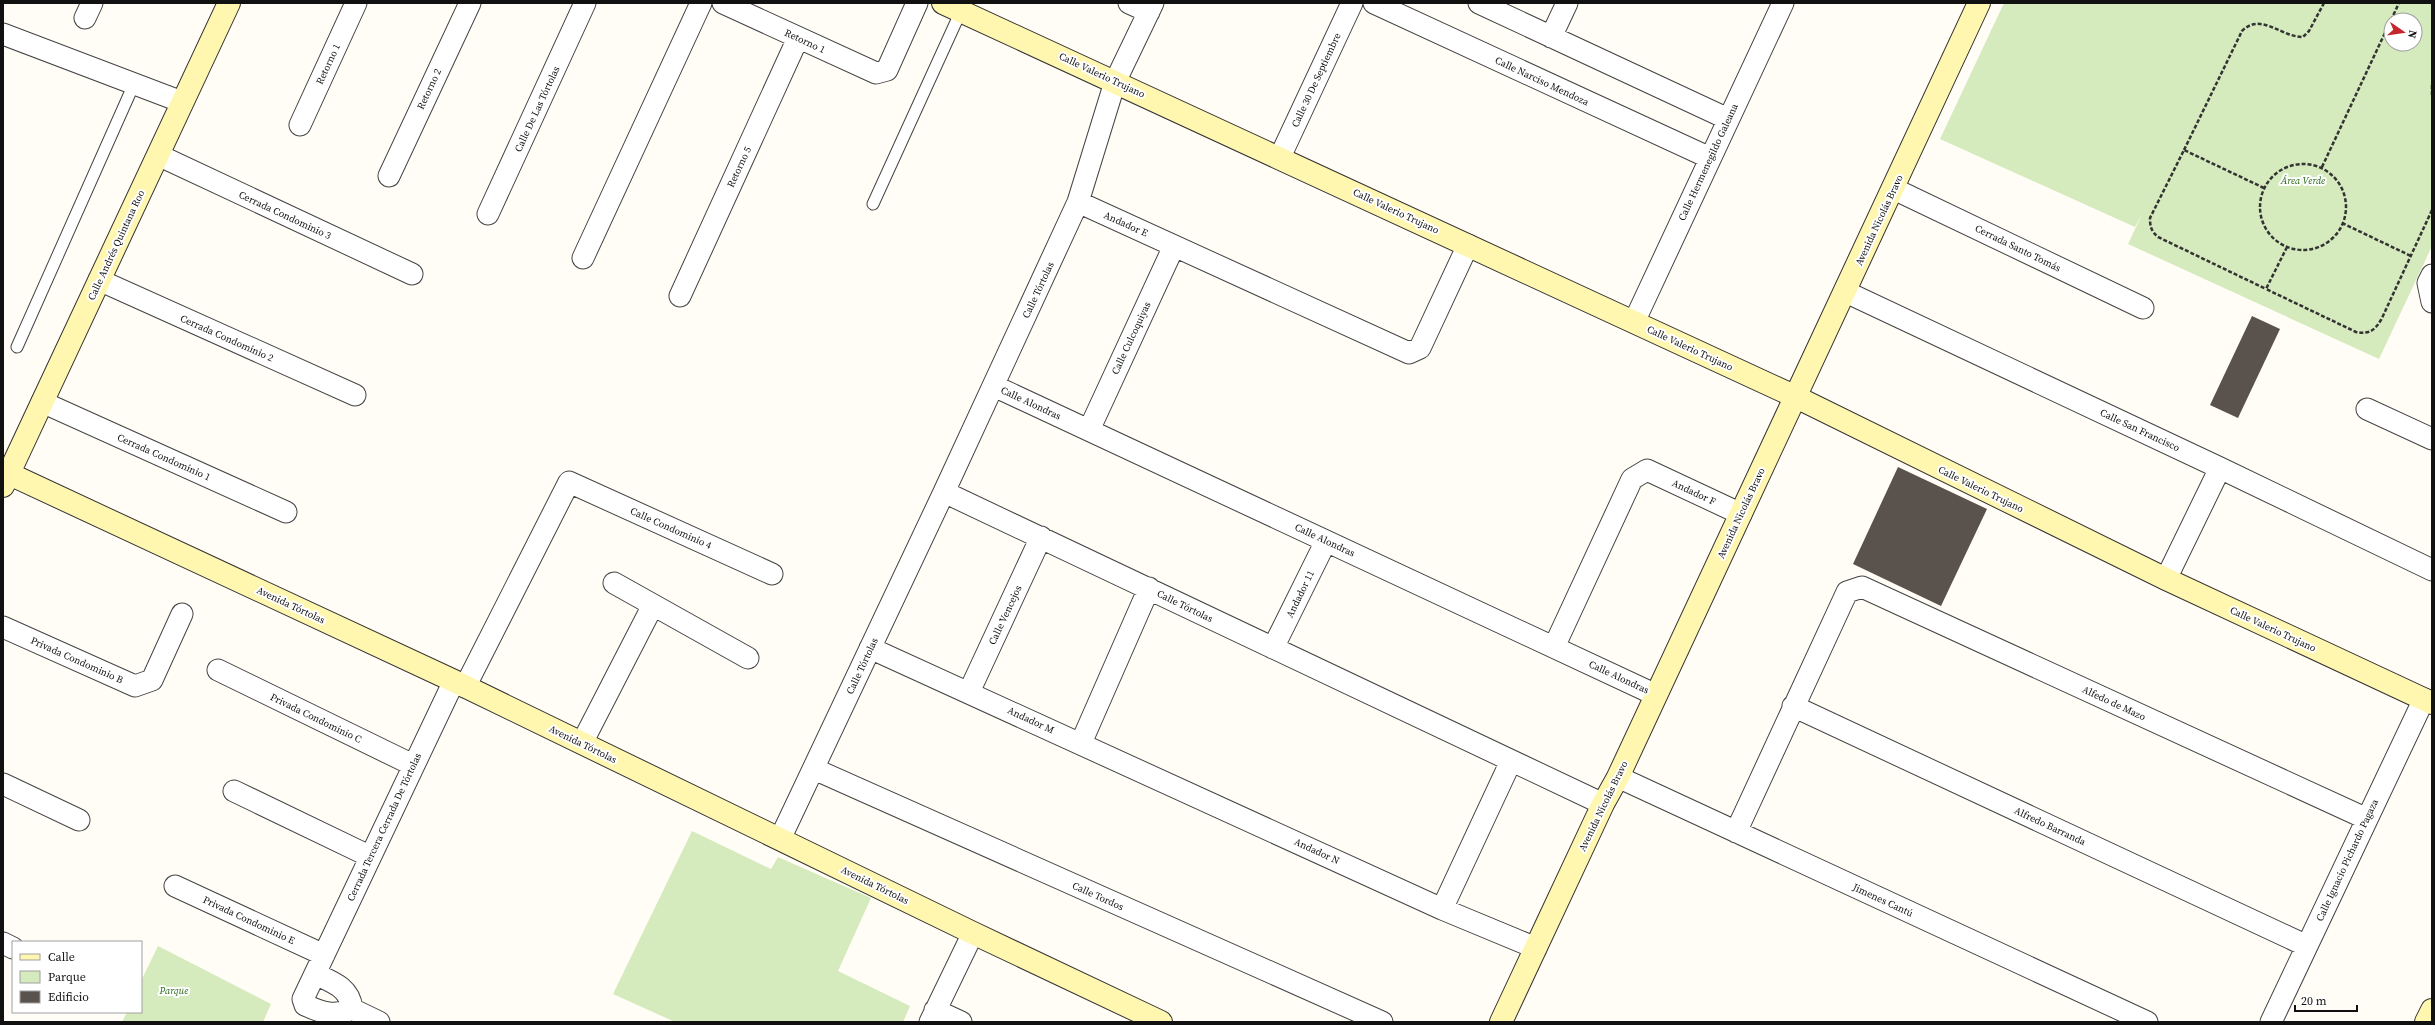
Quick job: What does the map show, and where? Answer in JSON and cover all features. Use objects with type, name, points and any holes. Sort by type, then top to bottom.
[{"type":"street","name":"Calle Andrés Quintana Roo","points":[[5,477],[42,402],[229,3]]},
{"type":"street","name":"Retorno 1","points":[[300,125],[356,3]]},
{"type":"street","name":"Retorno 2","points":[[389,176],[470,3]]},
{"type":"street","name":"Calle De Las Tórtolas","points":[[488,214],[586,3]]},
{"type":"street","points":[[583,258],[701,3]]},
{"type":"street","name":"Retorno 1","points":[[723,3],[876,73],[887,70],[917,3]]},
{"type":"street","points":[[1129,3],[1151,7]]},
{"type":"street","name":"Calle 30 De Septiembre","points":[[1280,157],[1352,3]]},
{"type":"street","name":"Calle Narciso Mendoza","points":[[1374,3],[1710,158]]},
{"type":"street","points":[[1479,3],[1728,120]]},
{"type":"street","points":[[1551,37],[1567,3]]},
{"type":"street","name":"Calle Hermenegildo Galeana","points":[[1634,322],[1783,3]]},
{"type":"street","name":"Avenida Nicolás Bravo","points":[[1501,1022],[1846,292],[1978,3]]},
{"type":"street","name":"Calle Valerio Trujano","points":[[952,7],[1280,157],[1796,398],[2166,580],[2428,701]]},
{"type":"street","name":"Calle Tórtolas","points":[[780,839],[994,386],[1078,202],[1115,82],[1151,7]]},
{"type":"street","points":[[3,34],[182,102]]},
{"type":"street","name":"Retorno 5","points":[[680,296],[798,38]]},
{"type":"street","name":"Cerrada Condominio 3","points":[[158,155],[412,274]]},
{"type":"street","name":"Cerrada Santo Tomás","points":[[1894,189],[2143,308]]},
{"type":"street","name":"Andador E","points":[[1078,202],[1409,353],[1420,348],[1468,245]]},
{"type":"street","name":"Calle Culcoquiyas","points":[[1088,430],[1174,246]]},
{"type":"street","points":[[2431,301],[2428,283],[2432,275]]},
{"type":"street","name":"Cerrada Condominio 2","points":[[99,280],[355,395]]},
{"type":"street","name":"Calle San Francisco","points":[[1846,292],[2220,468],[2432,570]]},
{"type":"street","name":"Calle Alondras","points":[[994,386],[1656,695]]},
{"type":"street","name":"Cerrada Condominio 1","points":[[42,402],[286,512]]},
{"type":"street","points":[[2367,409],[2432,439]]},
{"type":"street","points":[[2166,580],[2220,468]]},
{"type":"street","name":"Andador F","points":[[1554,647],[1632,480],[1647,470],[1741,514]]},
{"type":"street","name":"Avenida Tórtolas","points":[[5,477],[460,684],[973,933],[1161,1022]]},
{"type":"street","name":"Cerrada Tercera Cerrada De Tórtolas","points":[[352,1009],[341,1015],[319,1011],[305,1005],[303,999],[413,765],[460,684],[569,482]]},
{"type":"street","name":"Calle Condominio 4","points":[[569,482],[772,574]]},
{"type":"street","name":"Calle Tórtolas","points":[[944,492],[1273,648]]},
{"type":"street","name":"Calle Vencejos","points":[[970,692],[1041,537]]},
{"type":"street","name":"Andador 11","points":[[1273,648],[1326,541]]},
{"type":"street","points":[[614,583],[748,658]]},
{"type":"street","name":"Alfedo de Mazo","points":[[1793,706],[1848,592],[1862,587],[2367,819]]},
{"type":"street","points":[[1081,743],[1149,588]]},
{"type":"street","points":[[582,743],[653,605]]},
{"type":"street","name":"Privada Condominio B","points":[[3,626],[135,686],[152,680],[182,614]]},
{"type":"street","name":"Andador M","points":[[870,648],[970,692],[1191,794]]},
{"type":"street","points":[[1273,648],[1603,804]]},
{"type":"street","name":"Privada Condominio C","points":[[218,670],[413,765]]},
{"type":"street","name":"Calle Ignacio Pichardo Pagaza","points":[[2271,1022],[2367,819],[2428,701]]},
{"type":"street","points":[[1736,832],[1793,706]]},
{"type":"street","name":"Alfredo Barranda","points":[[1793,706],[2307,946]]},
{"type":"street","points":[[1511,761],[1442,909],[1536,948]]},
{"type":"street","name":"Calle Tordos","points":[[814,769],[1382,1022]]},
{"type":"street","name":"Jimenes Cantú","points":[[1618,777],[2147,1022]]},
{"type":"street","points":[[3,784],[79,820]]},
{"type":"street","points":[[234,791],[370,856]]},
{"type":"street","name":"Andador N","points":[[1191,794],[1442,909]]},
{"type":"street","name":"Privada Condominio E","points":[[175,886],[324,955]]},
{"type":"street","points":[[961,1022],[932,1016],[973,933]]},
{"type":"street","points":[[3,943],[12,948]]},
{"type":"street","points":[[315,974],[333,982],[347,992],[351,1000],[352,1009],[379,1022]]},
{"type":"street","points":[[2426,1022],[2432,1010]]},
{"type":"lane","points":[[873,204],[952,7]]},
{"type":"lane","points":[[17,347],[134,84]]},
{"type":"path","points":[[2324,3],[2309,31],[2303,37],[2294,37],[2259,23],[2248,25],[2242,31],[2150,218],[2153,233],[2158,237],[2356,332],[2369,333],[2376,328],[2382,318],[2432,210]]},
{"type":"path","points":[[2322,167],[2399,3]]},
{"type":"path","points":[[2432,85],[2432,97]]},
{"type":"path","points":[[2184,150],[2264,188]]},
{"type":"path","points":[[2307,163],[2322,167],[2334,176],[2342,188],[2346,201],[2346,215],[2332,239],[2321,247],[2307,250],[2287,247],[2270,236],[2262,224],[2259,209],[2264,188],[2278,170],[2292,164],[2307,163]]},
{"type":"path","points":[[2342,223],[2411,256]]},
{"type":"path","points":[[2266,289],[2287,247]]},
{"type":"green space","name":"Área Verde","points":[[2004,3],[2432,3],[2432,246],[2379,359],[2128,244],[2143,212],[2135,227],[1940,139]]},
{"type":"green space","points":[[692,831],[771,869],[778,857],[871,898],[838,971],[910,1006],[903,1022],[675,1022],[613,994]]},
{"type":"green space","name":"Parque","points":[[158,946],[271,1004],[263,1022],[122,1022],[126,1013],[142,1013],[142,979]]},
{"type":"building","points":[[2252,316],[2280,329],[2238,418],[2210,405]]},
{"type":"building","points":[[1898,467],[1987,509],[1941,606],[1853,564]]}]
